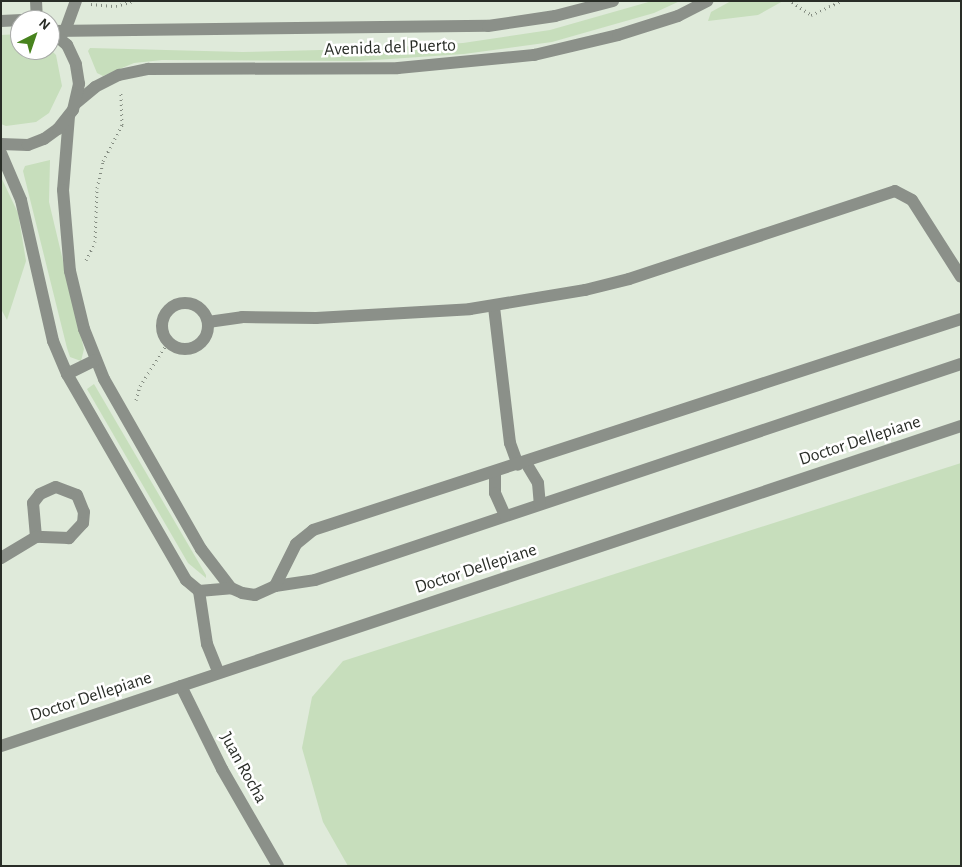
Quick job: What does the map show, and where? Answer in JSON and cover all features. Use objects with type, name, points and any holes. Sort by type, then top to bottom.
[{"type":"street","points":[[60,25],[76,1]]},
{"type":"street","name":"Avenida del Puerto","points":[[60,31],[488,26],[555,16],[613,1]]},
{"type":"street","name":"Avenida del Puerto","points":[[1,144],[28,145],[44,139],[95,87],[119,76],[148,70],[398,68],[534,55],[626,32],[707,1]]},
{"type":"street","points":[[60,36],[76,64],[79,84],[72,110],[63,190],[70,271],[84,329],[96,360],[201,549],[231,588]]},
{"type":"street","points":[[1,153],[21,200],[52,342],[67,374],[172,559],[186,580],[199,591],[207,644],[219,673]]},
{"type":"street","points":[[208,322],[242,316],[316,318],[494,307],[629,279],[895,190],[912,200],[961,277]]},
{"type":"street","points":[[178,303],[194,304],[208,322],[206,336],[196,347],[181,349],[168,342],[162,320],[178,303]]},
{"type":"street","points":[[494,307],[510,443],[522,464],[538,483],[540,504]]},
{"type":"street","points":[[275,586],[296,544],[313,530],[495,473],[961,319]]},
{"type":"street","points":[[67,374],[96,360]]},
{"type":"street","points":[[199,591],[231,588],[255,595],[275,586],[315,580],[961,364]]},
{"type":"street","name":"Doctor Dellepiane","points":[[1,746],[961,426]]},
{"type":"street","points":[[495,473],[495,493],[505,515]]},
{"type":"street","points":[[1,558],[36,537],[60,540],[76,533],[84,512],[77,494],[56,487],[40,494],[31,513],[36,537]]},
{"type":"street","name":"Juan Rocha","points":[[181,686],[217,760],[278,866]]},
{"type":"path","points":[[84,1],[116,6],[133,1]]},
{"type":"path","points":[[792,2],[811,15],[841,1]]},
{"type":"path","points":[[70,271],[88,259],[94,242],[96,188],[103,161],[122,125],[119,76]]},
{"type":"path","points":[[130,423],[140,386],[168,342]]},
{"type":"green space","points":[[652,1],[680,1],[654,13],[552,42],[464,54],[360,61],[162,60],[134,63],[103,76],[97,73],[88,51],[90,48],[242,52],[358,49],[463,43],[550,30]]},
{"type":"green space","points":[[731,1],[783,1],[758,15],[708,21],[711,12]]},
{"type":"green space","points":[[1,35],[10,35],[10,60],[57,60],[62,86],[49,113],[36,122],[6,126],[1,124]]},
{"type":"green space","points":[[50,160],[49,202],[84,349],[81,361],[70,357],[67,348],[23,171],[25,166]]},
{"type":"green space","points":[[1,177],[18,213],[26,261],[7,320],[1,309]]},
{"type":"green space","points":[[94,384],[206,578],[188,563],[91,396],[87,389]]},
{"type":"green space","points":[[961,463],[961,866],[348,866],[323,822],[302,748],[312,697],[343,661]]}]
